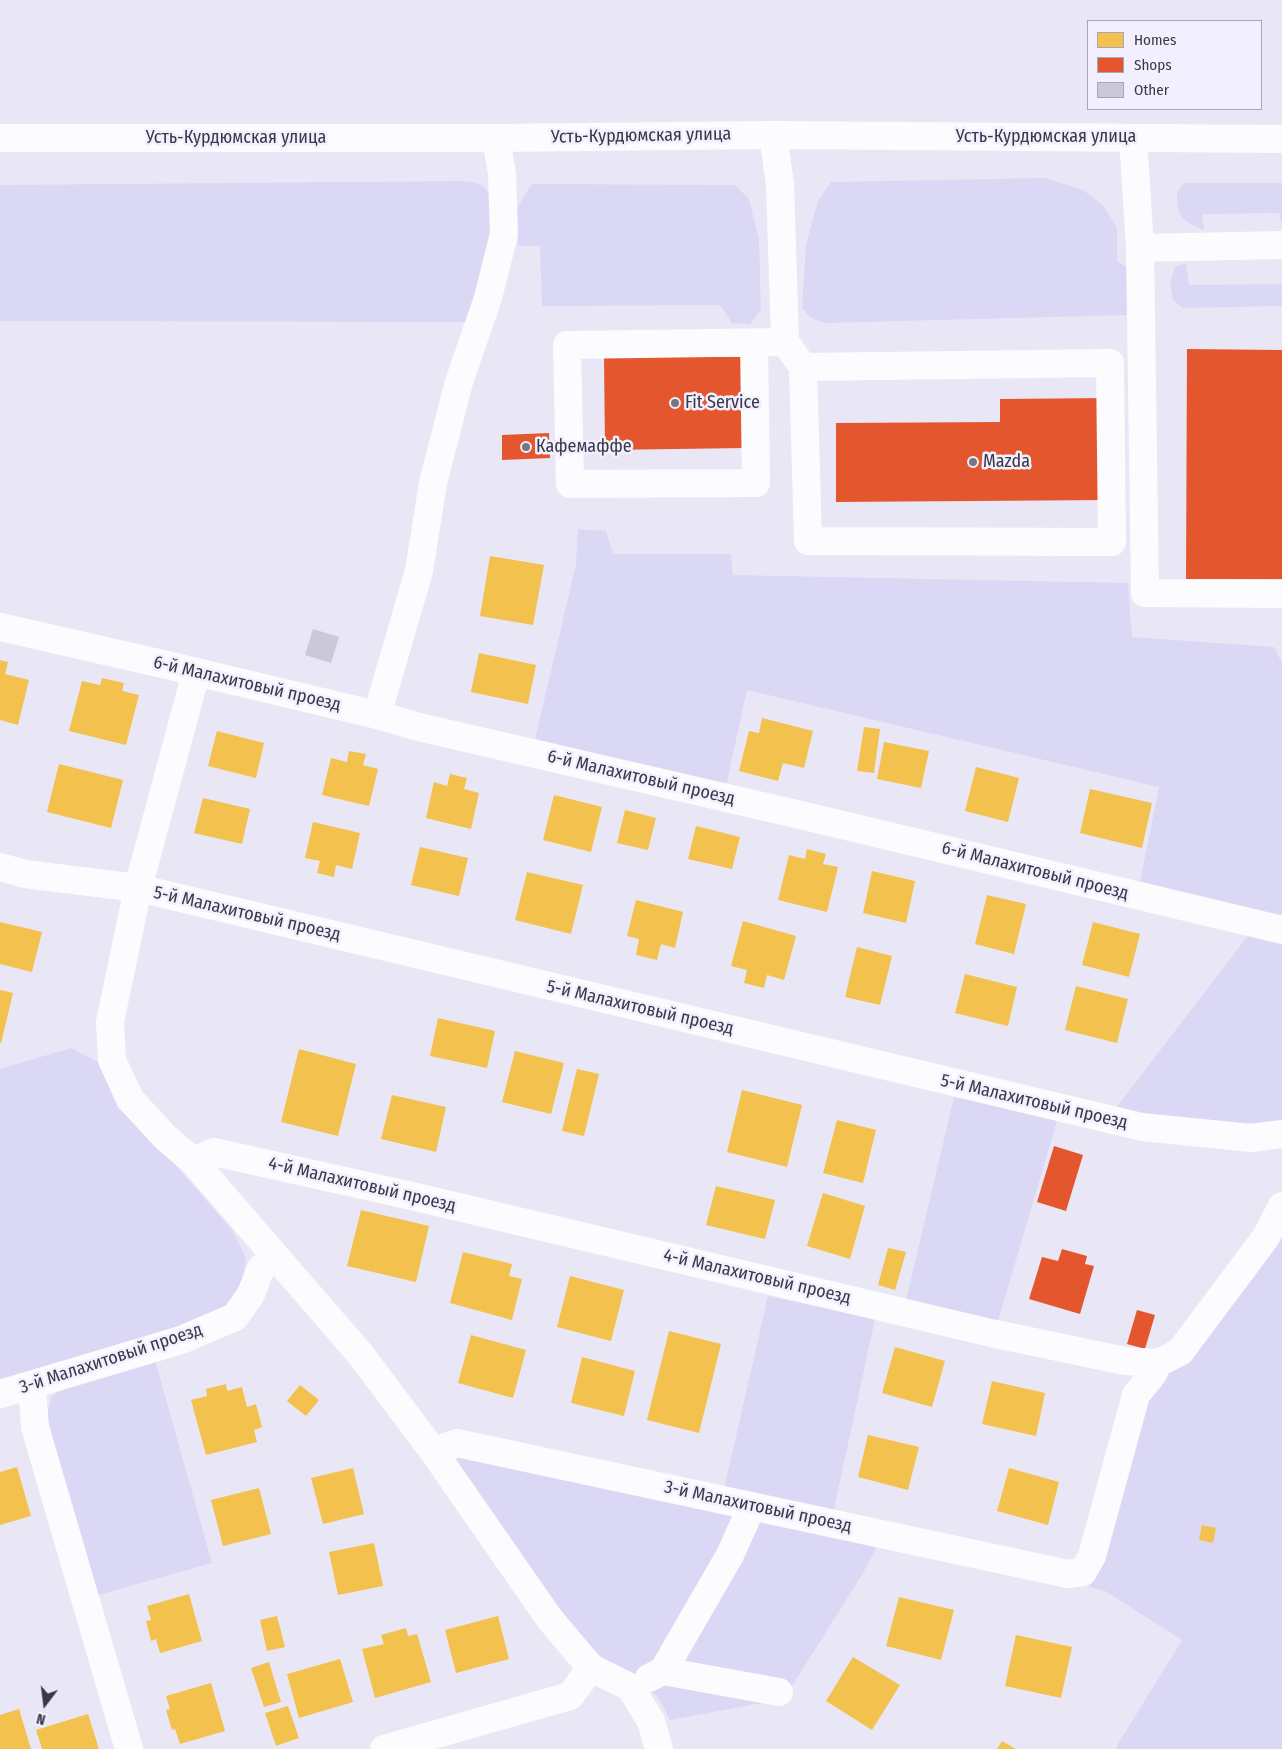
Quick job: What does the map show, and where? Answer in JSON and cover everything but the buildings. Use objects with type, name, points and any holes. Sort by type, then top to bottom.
[{"type":"street","name":"Усть-Курдюмская улица","points":[[0,138],[496,138],[773,135],[1282,139]]},
{"type":"street","points":[[773,135],[780,184],[785,342],[803,367],[808,541],[1112,542],[1110,363],[803,367]]},
{"type":"street","points":[[378,715],[419,571],[433,483],[459,382],[488,298],[504,234],[502,174],[496,138]]},
{"type":"street","points":[[1134,138],[1140,248],[1145,593],[1282,594]]},
{"type":"street","points":[[1140,248],[1282,245]]},
{"type":"street","points":[[754,343],[756,483],[570,484],[567,345],[785,342]]},
{"type":"street","name":"6-й Малахитовый проезд","points":[[0,627],[1282,930]]},
{"type":"street","points":[[196,673],[138,888],[110,1022],[112,1060],[130,1099],[165,1137],[194,1161],[361,1355],[433,1451],[549,1618],[591,1668],[630,1687],[651,1721],[659,1749]]},
{"type":"street","name":"5-й Малахитовый проезд","points":[[0,867],[25,874],[138,888],[1142,1127],[1251,1138],[1282,1134]]},
{"type":"street","name":"4-й Малахитовый проезд","points":[[194,1161],[214,1152],[412,1196],[991,1332],[1125,1361],[1158,1363]]},
{"type":"street","points":[[1158,1363],[1180,1352],[1266,1237],[1282,1206]]},
{"type":"street","name":"3-й Малахитовый проезд","points":[[0,1394],[181,1340],[235,1317],[251,1294],[261,1268],[278,1258]]},
{"type":"street","name":"3-й Малахитовый проезд","points":[[433,1451],[457,1443],[1068,1574],[1083,1572],[1092,1556],[1136,1395],[1158,1363]]},
{"type":"street","points":[[32,1386],[36,1427],[129,1749]]},
{"type":"street","points":[[630,1687],[663,1671],[730,1555],[752,1506]]},
{"type":"street","points":[[391,1748],[570,1696],[591,1668]]},
{"type":"street","points":[[663,1671],[779,1692]]},
{"type":"shaded area","points":[[1045,178],[1083,190],[1103,205],[1117,228],[1117,261],[1131,270],[1131,315],[825,323],[811,318],[802,308],[806,245],[818,201],[831,182]]},
{"type":"shaded area","points":[[462,181],[482,185],[487,190],[491,201],[486,255],[468,322],[0,321],[0,185]]},
{"type":"shaded area","points":[[1184,183],[1282,183],[1282,227],[1279,213],[1202,214],[1204,230],[1196,227],[1185,221],[1179,213],[1177,192]]},
{"type":"shaded area","points":[[532,184],[735,185],[749,199],[759,240],[761,310],[750,324],[732,323],[720,305],[542,306],[540,246],[518,246],[517,208]]},
{"type":"shaded area","points":[[1186,263],[1189,285],[1281,284],[1281,264],[1282,306],[1183,308],[1173,300],[1170,283],[1175,267]]},
{"type":"shaded area","points":[[578,529],[606,531],[613,554],[731,554],[733,575],[1128,583],[1132,637],[1274,647],[1282,663],[1282,918],[1140,882],[1159,787],[747,690],[726,786],[535,739],[576,564]]},
{"type":"shaded area","points":[[1250,933],[1282,940],[1282,1121],[1253,1125],[1149,1115],[1116,1108]]},
{"type":"shaded area","points":[[71,1048],[98,1062],[118,1108],[160,1147],[232,1230],[246,1258],[243,1278],[229,1306],[182,1328],[0,1379],[0,1069]]},
{"type":"shaded area","points":[[954,1097],[1058,1118],[998,1321],[906,1300]]},
{"type":"shaded area","points":[[1282,1226],[1282,1749],[1115,1749],[1182,1640],[1105,1591],[1089,1587],[1146,1397],[1165,1370],[1191,1355],[1255,1276]]},
{"type":"shaded area","points":[[768,1296],[875,1319],[833,1514],[724,1489]]},
{"type":"shaded area","points":[[155,1360],[212,1563],[95,1596],[44,1428],[47,1413],[52,1397],[64,1386]]},
{"type":"shaded area","points":[[463,1455],[878,1545],[863,1573],[784,1699],[670,1720],[658,1697],[630,1672],[600,1656],[555,1610],[454,1471],[456,1460]]},
{"type":"place","name":"Fit Service","points":[[675,403]]},
{"type":"place","name":"Кафемаффе","points":[[526,447]]},
{"type":"place","name":"Mazda","points":[[973,462]]}]
